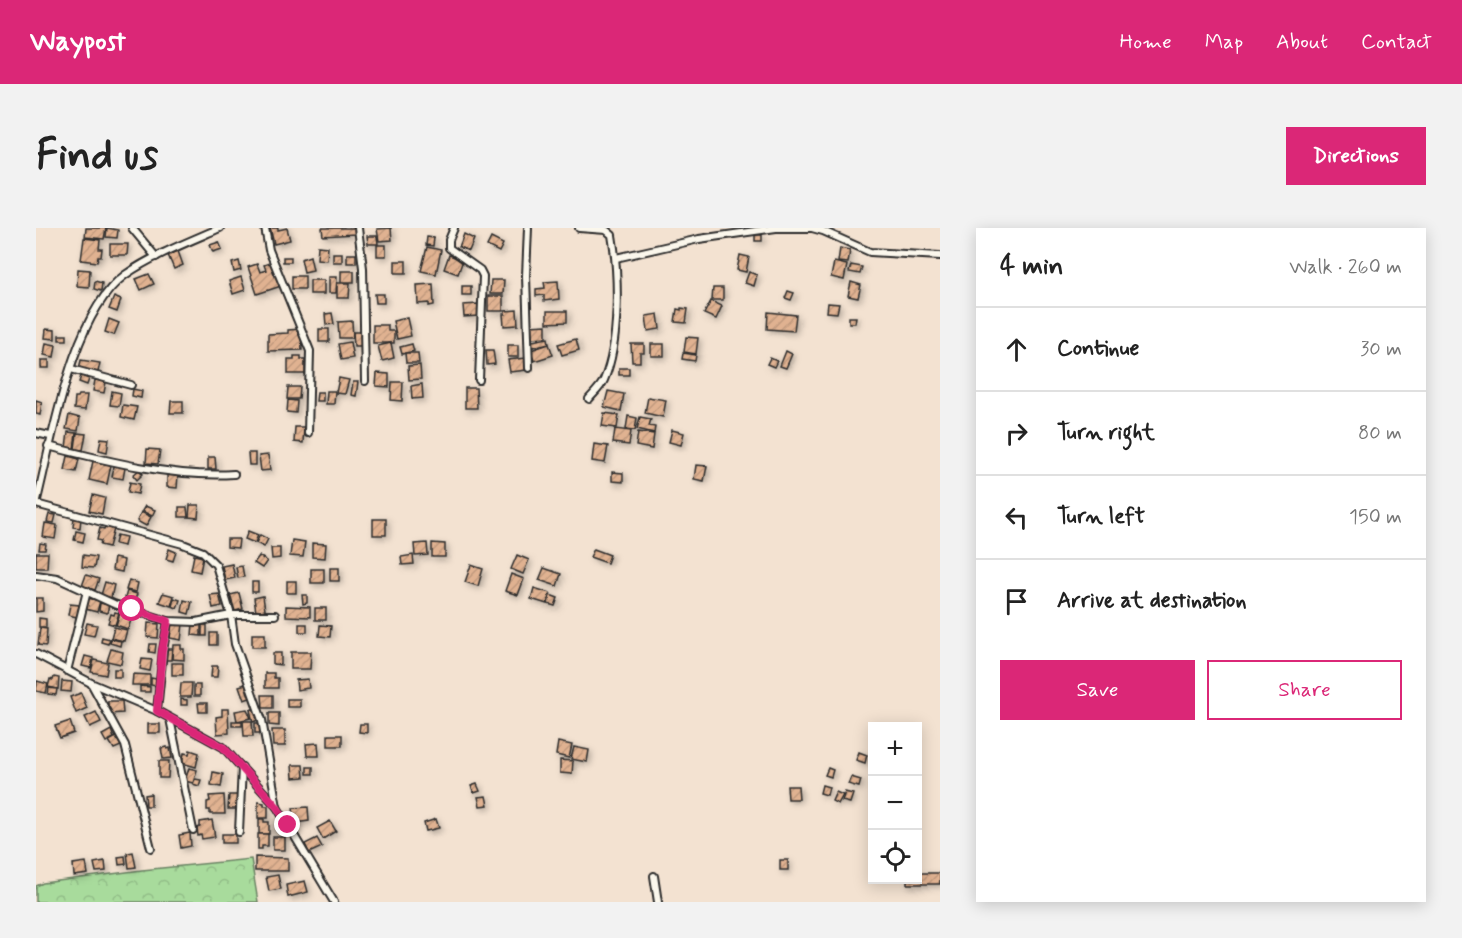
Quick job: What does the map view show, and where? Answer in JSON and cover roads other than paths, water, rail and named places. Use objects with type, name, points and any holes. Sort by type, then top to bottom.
[{"type":"street","points":[[132,228],[156,257]]},
{"type":"street","points":[[220,228],[156,257],[123,276],[105,296],[87,325],[71,369],[50,436],[36,504],[183,544],[203,552],[216,565],[231,615],[235,644],[262,720],[277,807]]},
{"type":"street","points":[[265,228],[269,250],[310,351],[308,433]]},
{"type":"street","points":[[358,228],[363,268],[365,381]]},
{"type":"street","points":[[454,228],[449,240],[449,248],[480,270],[483,276],[479,380]]},
{"type":"street","points":[[528,228],[526,276],[529,368]]},
{"type":"street","points":[[579,228],[606,230],[612,235],[616,258],[617,309],[612,349],[603,382],[589,399]]},
{"type":"street","points":[[616,258],[699,238],[784,228],[812,228],[870,252],[940,256]]},
{"type":"street","points":[[71,369],[131,385]]},
{"type":"street","points":[[36,433],[50,436]]},
{"type":"street","points":[[48,446],[109,462],[213,475],[234,474]]},
{"type":"street","points":[[36,575],[57,578],[114,604],[168,621],[196,622],[231,615],[275,615]]},
{"type":"street","points":[[67,671],[87,591]]},
{"type":"street","points":[[157,711],[162,651],[168,621]]},
{"type":"street","points":[[36,654],[91,683],[157,711],[223,747],[277,807],[334,902]]},
{"type":"street","points":[[91,683],[125,745],[151,848]]},
{"type":"street","points":[[170,719],[193,830]]},
{"type":"street","points":[[239,832],[242,766]]},
{"type":"street","points":[[654,876],[658,902]]}]
